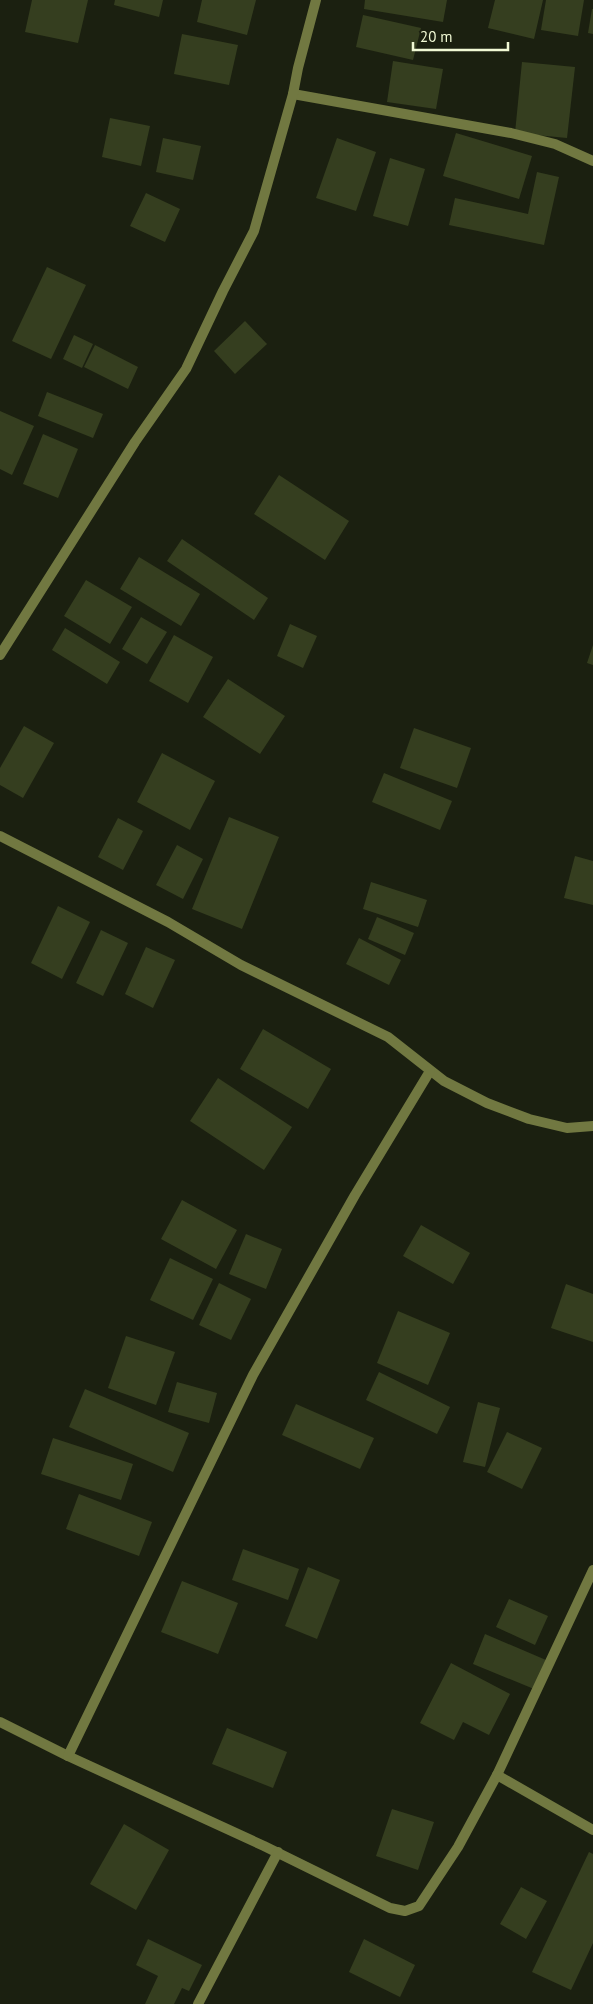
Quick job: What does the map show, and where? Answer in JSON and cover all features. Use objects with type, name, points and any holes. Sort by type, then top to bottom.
[{"type":"street","points":[[0,655],[135,442],[186,369],[254,231],[293,94],[316,0]]},
{"type":"street","points":[[293,94],[511,133],[555,144],[593,161]]},
{"type":"street","points":[[0,836],[168,922],[241,965],[388,1037],[444,1081],[488,1103],[529,1118],[567,1128],[593,1126]]},
{"type":"street","points":[[68,1756],[253,1374],[354,1195],[430,1071]]},
{"type":"street","points":[[0,1722],[68,1756],[278,1852],[390,1908],[405,1911],[419,1906],[458,1847],[497,1775],[593,1570]]},
{"type":"street","points":[[497,1775],[593,1830]]},
{"type":"street","points":[[198,2004],[278,1852]]},
{"type":"building","points":[[32,0],[88,0],[78,43],[25,32]]},
{"type":"building","points":[[115,0],[163,0],[159,17],[114,5]]},
{"type":"building","points":[[202,0],[256,0],[247,35],[197,22]]},
{"type":"building","points":[[365,0],[447,0],[443,22],[364,9]]},
{"type":"building","points":[[495,0],[543,0],[534,39],[488,28]]},
{"type":"building","points":[[546,0],[584,0],[578,36],[541,30]]},
{"type":"building","points":[[593,9],[593,34],[588,33]]},
{"type":"building","points":[[363,15],[421,28],[413,60],[356,47]]},
{"type":"building","points":[[182,34],[238,45],[229,85],[174,74]]},
{"type":"building","points":[[393,61],[443,69],[436,109],[387,102]]},
{"type":"building","points":[[522,62],[575,67],[567,138],[515,133]]},
{"type":"building","points":[[110,118],[150,126],[141,166],[102,157]]},
{"type":"building","points":[[456,133],[532,156],[519,199],[443,176]]},
{"type":"building","points":[[163,138],[201,146],[193,180],[156,172]]},
{"type":"building","points":[[337,138],[376,152],[356,211],[316,198]]},
{"type":"building","points":[[390,158],[425,169],[408,226],[373,216]]},
{"type":"building","points":[[537,172],[559,177],[544,245],[449,225],[455,198],[528,214]]},
{"type":"building","points":[[146,193],[180,209],[165,242],[130,226]]},
{"type":"building","points":[[47,267],[86,285],[51,359],[12,341]]},
{"type":"building","points":[[245,321],[267,344],[235,374],[214,351]]},
{"type":"building","points":[[74,335],[93,344],[82,368],[63,359]]},
{"type":"building","points":[[95,345],[138,367],[128,389],[84,367]]},
{"type":"building","points":[[47,392],[103,414],[93,438],[38,416]]},
{"type":"building","points":[[0,411],[34,426],[12,475],[0,469]]},
{"type":"building","points":[[43,434],[78,449],[58,498],[23,484]]},
{"type":"building","points":[[279,475],[349,521],[325,560],[254,514]]},
{"type":"building","points":[[182,539],[268,598],[254,620],[167,561]]},
{"type":"building","points":[[139,557],[200,594],[181,626],[120,589]]},
{"type":"building","points":[[86,580],[132,607],[110,644],[64,616]]},
{"type":"building","points":[[141,617],[167,632],[147,664],[122,649]]},
{"type":"building","points":[[290,624],[317,636],[303,668],[277,656]]},
{"type":"building","points":[[65,628],[120,662],[107,684],[52,650]]},
{"type":"building","points":[[174,635],[213,657],[188,703],[149,681]]},
{"type":"building","points":[[593,645],[593,665],[587,663]]},
{"type":"building","points":[[228,679],[285,716],[260,754],[203,717]]},
{"type":"building","points":[[24,726],[54,743],[23,798],[0,785],[0,768]]},
{"type":"building","points":[[414,728],[471,748],[457,788],[400,768]]},
{"type":"building","points":[[162,753],[215,781],[190,830],[137,802]]},
{"type":"building","points":[[384,773],[452,801],[440,830],[372,802]]},
{"type":"building","points":[[229,817],[279,837],[242,929],[192,909]]},
{"type":"building","points":[[118,818],[143,831],[123,870],[98,857]]},
{"type":"building","points":[[177,845],[203,859],[183,899],[156,885]]},
{"type":"building","points":[[575,856],[593,861],[593,905],[564,898]]},
{"type":"building","points":[[371,882],[427,900],[418,927],[363,909]]},
{"type":"building","points":[[58,906],[90,922],[62,979],[31,963]]},
{"type":"building","points":[[377,917],[414,933],[405,955],[368,939]]},
{"type":"building","points":[[101,930],[128,943],[103,996],[76,983]]},
{"type":"building","points":[[359,938],[401,960],[389,985],[346,964]]},
{"type":"building","points":[[146,947],[175,960],[153,1008],[125,994]]},
{"type":"building","points":[[263,1029],[331,1069],[308,1109],[240,1069]]},
{"type":"building","points":[[218,1078],[292,1127],[264,1170],[190,1121]]},
{"type":"building","points":[[182,1200],[237,1230],[216,1269],[161,1239]]},
{"type":"building","points":[[421,1225],[470,1253],[453,1284],[403,1256]]},
{"type":"building","points":[[246,1234],[282,1249],[266,1289],[229,1274]]},
{"type":"building","points":[[170,1258],[213,1279],[193,1320],[150,1300]]},
{"type":"building","points":[[219,1283],[251,1299],[231,1340],[199,1325]]},
{"type":"building","points":[[566,1284],[593,1294],[593,1342],[551,1328]]},
{"type":"building","points":[[398,1311],[450,1333],[428,1385],[377,1363]]},
{"type":"building","points":[[126,1336],[175,1352],[156,1405],[108,1388]]},
{"type":"building","points":[[379,1372],[450,1407],[437,1434],[366,1400]]},
{"type":"building","points":[[177,1382],[217,1393],[209,1423],[168,1412]]},
{"type":"building","points":[[85,1389],[189,1433],[173,1472],[69,1427]]},
{"type":"building","points":[[478,1402],[500,1408],[485,1467],[463,1462]]},
{"type":"building","points":[[296,1404],[374,1438],[360,1469],[282,1435]]},
{"type":"building","points":[[507,1432],[542,1448],[522,1489],[487,1472]]},
{"type":"building","points":[[53,1438],[133,1464],[121,1500],[41,1474]]},
{"type":"building","points":[[79,1494],[152,1522],[139,1556],[66,1529]]},
{"type":"building","points":[[243,1549],[299,1569],[288,1600],[232,1580]]},
{"type":"building","points":[[308,1567],[340,1580],[317,1639],[285,1626]]},
{"type":"building","points":[[182,1581],[238,1603],[218,1654],[161,1632]]},
{"type":"building","points":[[509,1599],[548,1616],[535,1645],[496,1627]]},
{"type":"building","points":[[485,1634],[546,1660],[534,1689],[473,1664]]},
{"type":"building","points":[[451,1663],[510,1694],[489,1735],[463,1722],[454,1740],[420,1723]]},
{"type":"building","points":[[227,1728],[287,1752],[273,1788],[212,1764]]},
{"type":"building","points":[[392,1809],[434,1822],[418,1870],[376,1856]]},
{"type":"building","points":[[124,1824],[169,1850],[136,1910],[90,1884]]},
{"type":"building","points":[[589,1852],[593,1854],[593,1943],[571,1990],[532,1972]]},
{"type":"building","points":[[521,1887],[547,1901],[526,1939],[500,1924]]},
{"type":"building","points":[[148,1939],[202,1965],[189,1991],[182,1988],[174,2004],[145,2004],[158,1976],[136,1965]]},
{"type":"building","points":[[364,1939],[415,1965],[400,1997],[349,1972]]}]
